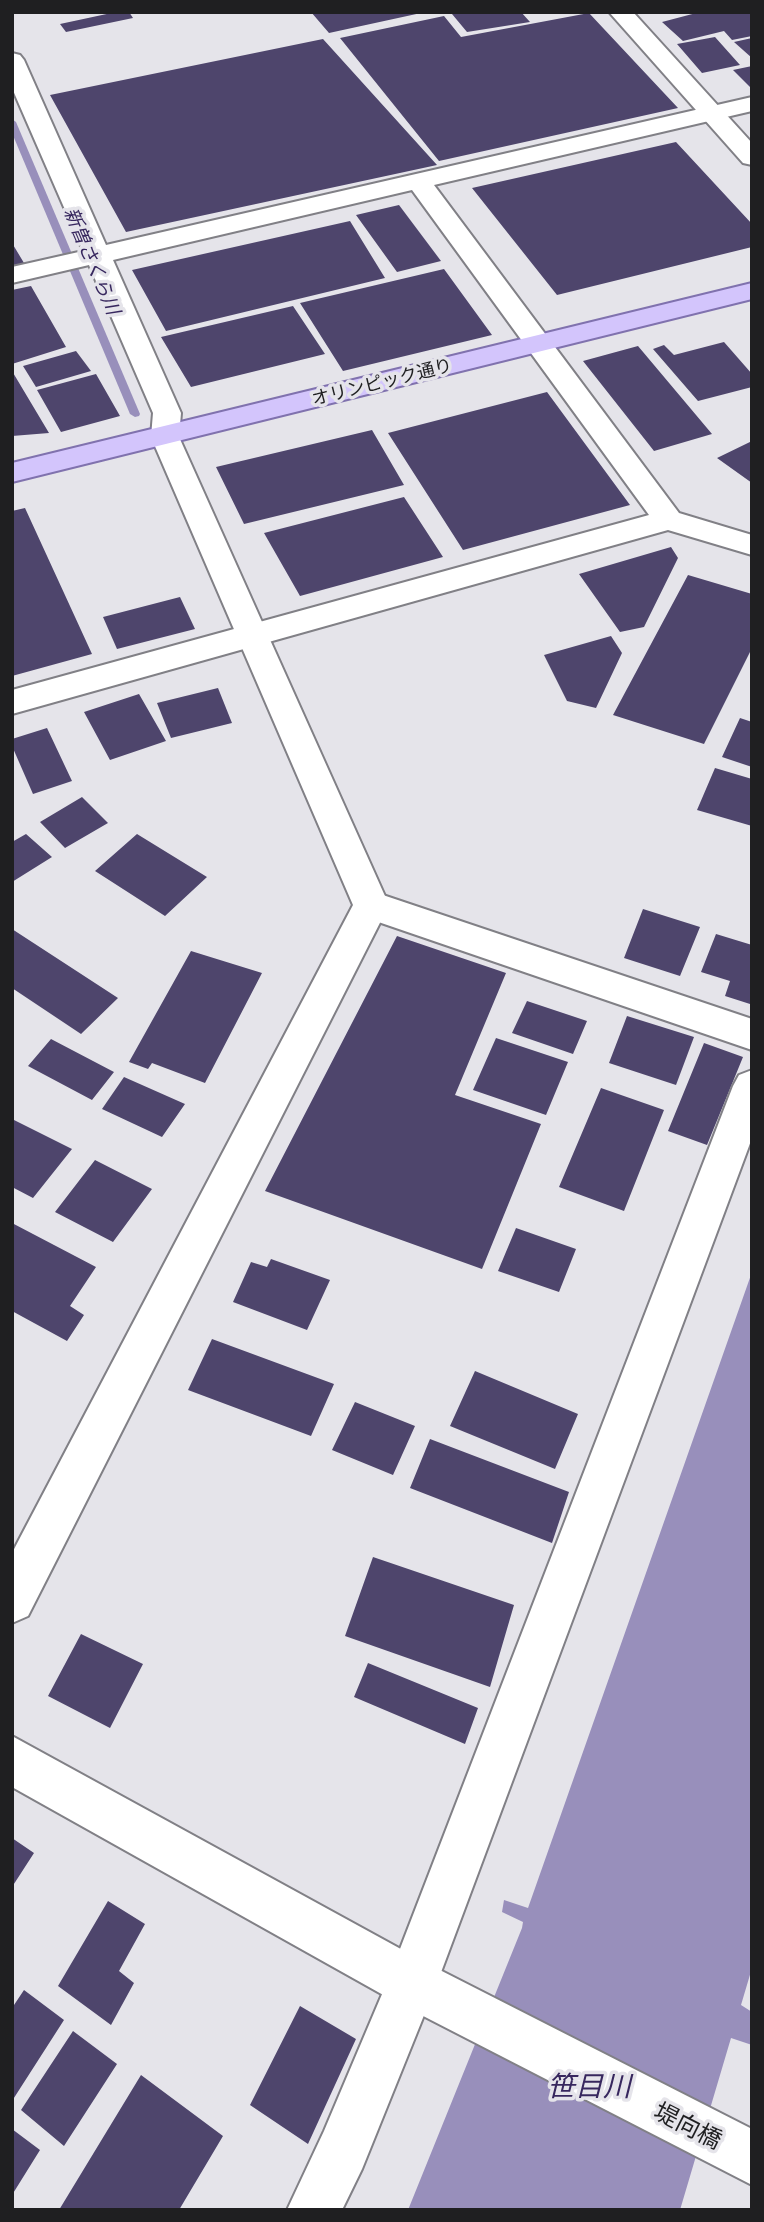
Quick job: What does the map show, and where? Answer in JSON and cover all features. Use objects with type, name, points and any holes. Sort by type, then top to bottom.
[{"type":"main road","name":"オリンピック通り","points":[[12,473],[752,291]]},
{"type":"street","points":[[620,12],[752,158]]},
{"type":"street","points":[[12,60],[95,255],[167,413],[165,437],[371,905],[752,1035]]},
{"type":"street","points":[[12,275],[752,104]]},
{"type":"street","points":[[419,182],[668,520]]},
{"type":"street","points":[[12,702],[668,520],[752,545]]},
{"type":"street","points":[[12,1600],[371,905]]},
{"type":"street","points":[[314,2210],[425,1990],[752,1087]]},
{"type":"street","name":"堤向橋","points":[[12,1760],[425,1990],[752,2158]]},
{"type":"water","name":"笹目川","points":[[752,1272],[752,1968],[741,2005],[752,2012],[752,2045],[731,2038],[680,2210],[408,2210],[522,1928],[523,1922],[502,1912],[504,1900],[528,1908]]},
{"type":"building","points":[[116,12],[129,12],[133,18],[66,32],[60,24]]},
{"type":"building","points":[[311,12],[421,12],[421,13],[329,33]]},
{"type":"building","points":[[521,12],[530,22],[467,32],[452,14]]},
{"type":"building","points":[[700,12],[752,12],[752,36],[732,40],[724,31],[683,41],[662,22]]},
{"type":"building","points":[[589,13],[678,108],[439,161],[340,38],[444,16],[461,37]]},
{"type":"building","points":[[715,37],[740,65],[702,73],[677,44]]},
{"type":"building","points":[[752,38],[752,58],[734,42]]},
{"type":"building","points":[[323,39],[437,165],[126,232],[50,95]]},
{"type":"building","points":[[752,66],[752,89],[733,70]]},
{"type":"building","points":[[676,142],[752,224],[752,247],[557,295],[472,188]]},
{"type":"building","points":[[399,205],[441,261],[397,272],[356,215]]},
{"type":"building","points":[[350,221],[385,278],[166,331],[132,270]]},
{"type":"building","points":[[12,243],[24,263],[12,266]]},
{"type":"building","points":[[444,269],[492,335],[343,371],[300,303]]},
{"type":"building","points":[[31,286],[66,347],[12,364],[12,290]]},
{"type":"building","points":[[293,306],[325,354],[191,387],[161,337]]},
{"type":"building","points":[[724,342],[752,374],[752,387],[698,401],[653,349],[664,345],[674,355]]},
{"type":"building","points":[[638,346],[712,434],[654,451],[583,361]]},
{"type":"building","points":[[76,351],[91,371],[36,387],[23,366]]},
{"type":"building","points":[[12,371],[49,433],[12,436]]},
{"type":"building","points":[[96,374],[120,416],[61,432],[37,390]]},
{"type":"building","points":[[547,392],[630,505],[463,550],[388,433]]},
{"type":"building","points":[[372,430],[404,485],[244,524],[216,467]]},
{"type":"building","points":[[752,441],[752,483],[717,458]]},
{"type":"building","points":[[404,497],[443,557],[300,596],[264,533]]},
{"type":"building","points":[[25,508],[92,654],[12,676],[12,511]]},
{"type":"building","points":[[671,547],[678,558],[644,627],[620,632],[579,574]]},
{"type":"building","points":[[688,575],[752,594],[752,648],[704,744],[613,715]]},
{"type":"building","points":[[180,597],[195,629],[117,649],[103,617]]},
{"type":"building","points":[[611,636],[622,653],[596,708],[567,701],[544,655]]},
{"type":"building","points":[[218,688],[232,723],[171,738],[157,703]]},
{"type":"building","points":[[139,694],[166,741],[110,760],[84,712]]},
{"type":"building","points":[[740,718],[752,722],[752,767],[722,757]]},
{"type":"building","points":[[47,728],[72,781],[33,794],[12,746],[12,739]]},
{"type":"building","points":[[715,768],[752,779],[752,826],[697,810]]},
{"type":"building","points":[[82,797],[108,823],[65,848],[40,822]]},
{"type":"building","points":[[26,834],[52,857],[12,882],[12,842]]},
{"type":"building","points":[[137,834],[207,877],[165,916],[95,871]]},
{"type":"building","points":[[643,909],[700,927],[680,976],[624,958]]},
{"type":"building","points":[[12,929],[118,998],[81,1034],[12,988]]},
{"type":"building","points":[[716,934],[752,945],[750,1004],[725,996],[730,981],[701,972]]},
{"type":"building","points":[[397,936],[506,973],[455,1095],[541,1124],[482,1269],[265,1191]]},
{"type":"building","points":[[191,951],[262,973],[205,1083],[152,1063],[148,1069],[129,1062]]},
{"type":"building","points":[[527,1001],[587,1021],[573,1054],[512,1033]]},
{"type":"building","points":[[627,1016],[694,1037],[676,1085],[609,1063]]},
{"type":"building","points":[[496,1038],[568,1062],[546,1115],[473,1090]]},
{"type":"building","points":[[51,1039],[114,1072],[92,1100],[28,1066]]},
{"type":"building","points":[[704,1043],[743,1057],[707,1145],[668,1131]]},
{"type":"building","points":[[124,1077],[185,1104],[162,1137],[102,1109]]},
{"type":"building","points":[[601,1088],[664,1110],[624,1211],[559,1187]]},
{"type":"building","points":[[12,1119],[72,1149],[33,1198],[12,1187]]},
{"type":"building","points":[[95,1160],[152,1189],[113,1242],[55,1212]]},
{"type":"building","points":[[12,1223],[96,1267],[70,1306],[84,1315],[67,1341],[12,1311]]},
{"type":"building","points":[[516,1228],[576,1249],[559,1292],[498,1271]]},
{"type":"building","points":[[271,1259],[330,1280],[307,1330],[233,1302],[251,1262],[267,1267]]},
{"type":"building","points":[[212,1339],[334,1384],[311,1436],[188,1390]]},
{"type":"building","points":[[475,1371],[578,1414],[555,1469],[450,1426]]},
{"type":"building","points":[[355,1402],[415,1426],[393,1475],[332,1450]]},
{"type":"building","points":[[430,1439],[569,1492],[552,1543],[410,1488]]},
{"type":"building","points":[[373,1557],[514,1605],[490,1687],[345,1636]]},
{"type":"building","points":[[81,1634],[143,1664],[110,1728],[48,1696]]},
{"type":"building","points":[[368,1663],[478,1708],[465,1744],[354,1697]]},
{"type":"building","points":[[12,1838],[34,1853],[12,1887]]},
{"type":"building","points":[[108,1901],[145,1924],[119,1971],[134,1983],[111,2025],[58,1986]]},
{"type":"building","points":[[24,1990],[64,2020],[12,2101],[12,2008]]},
{"type":"building","points":[[300,2006],[356,2039],[308,2144],[250,2105]]},
{"type":"building","points":[[73,2031],[117,2064],[64,2146],[21,2110]]},
{"type":"building","points":[[141,2075],[223,2136],[179,2210],[59,2210]]},
{"type":"building","points":[[12,2129],[40,2150],[12,2195]]},
{"type":"waterway","name":"新曽さくら川","points":[[12,122],[135,414]]}]
